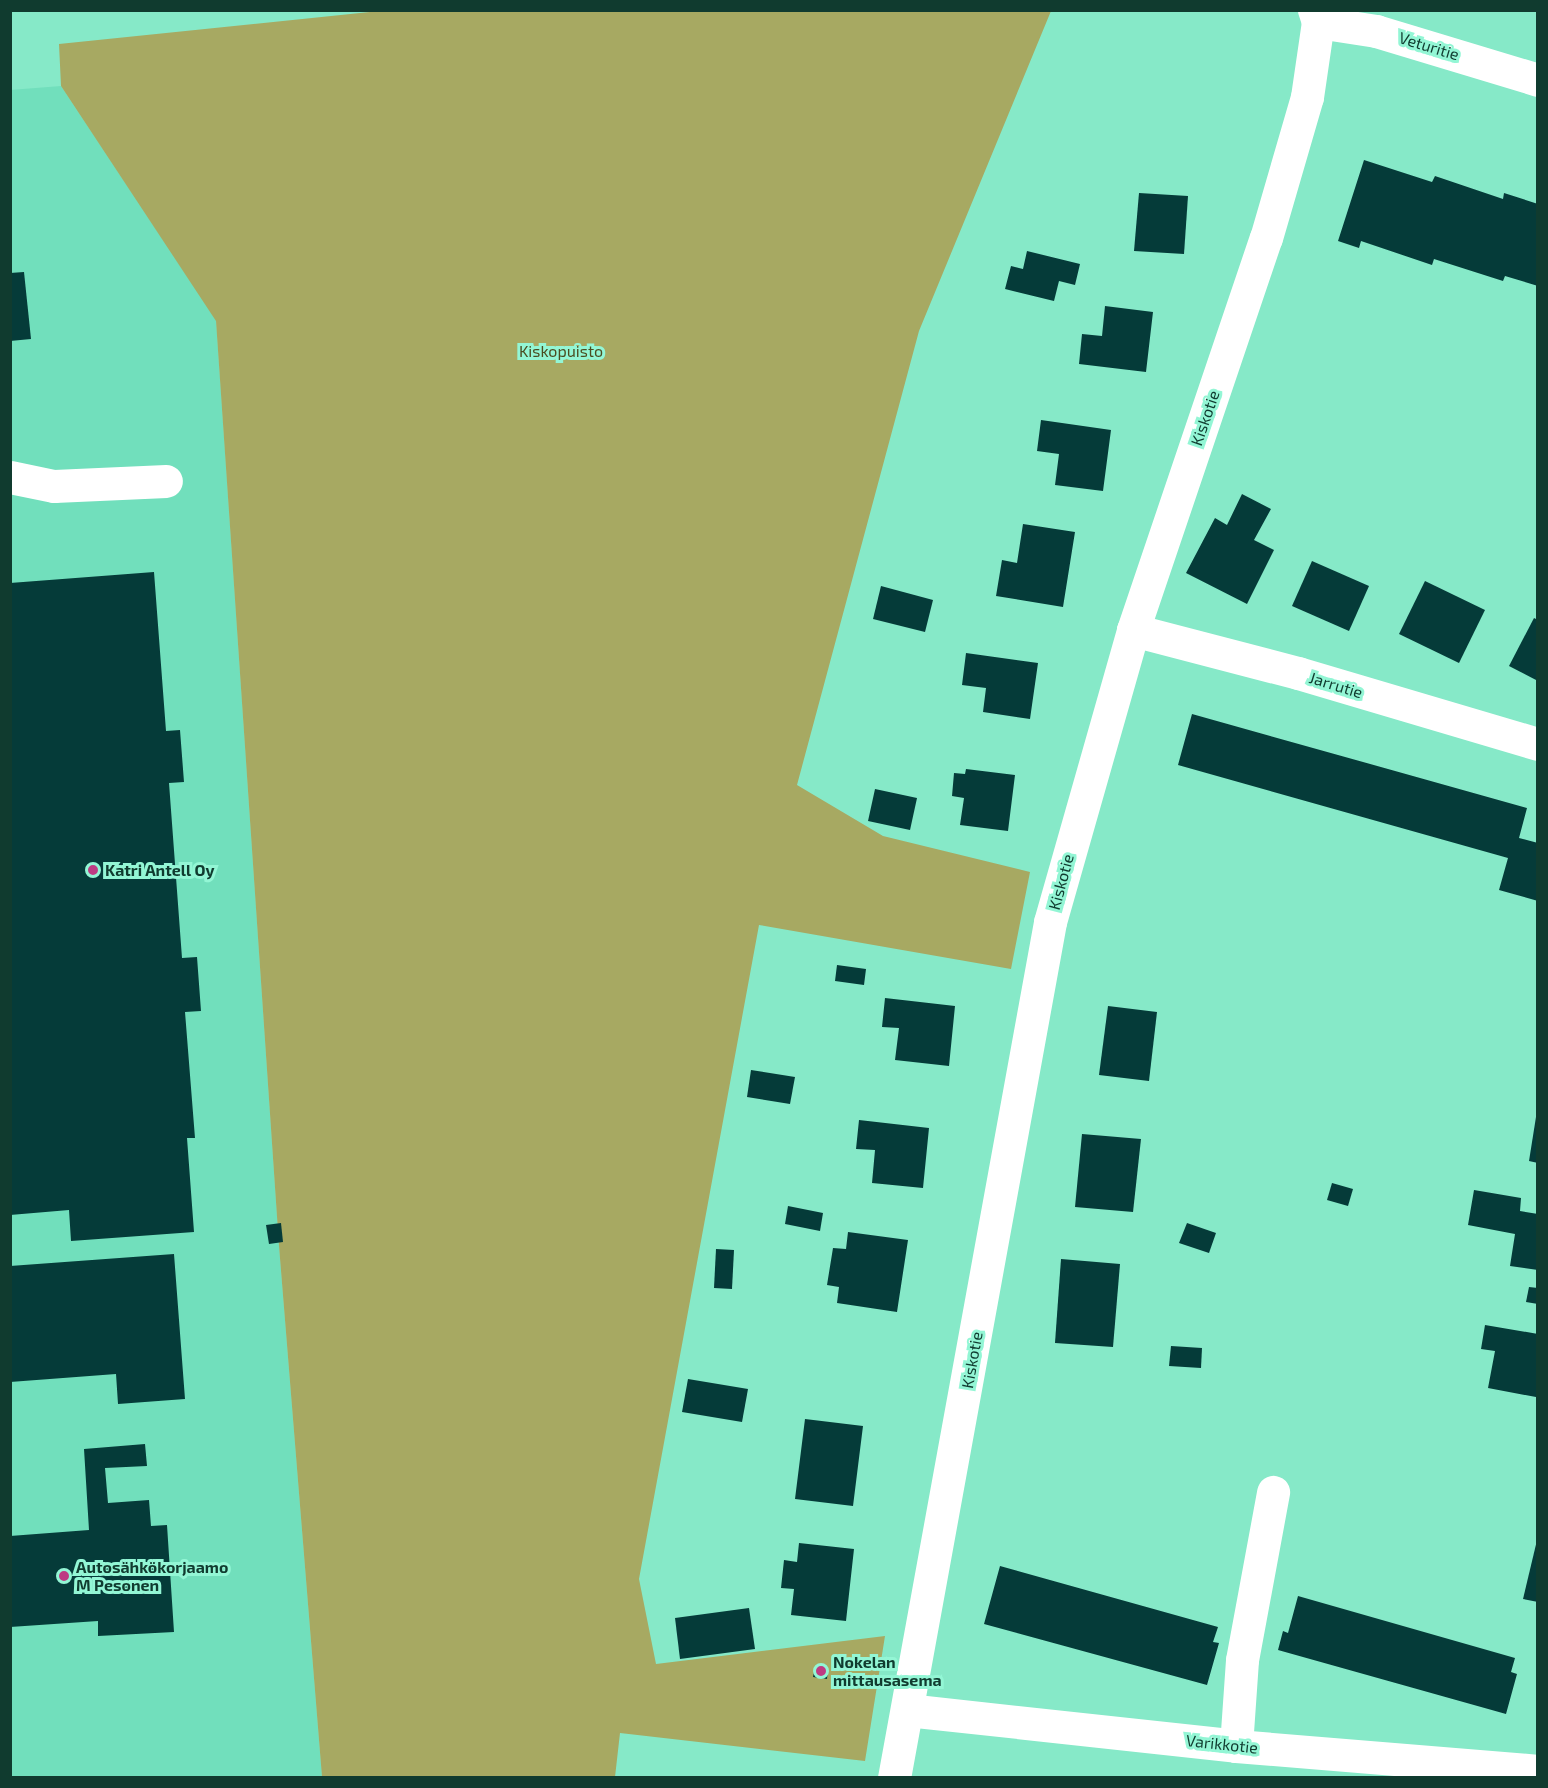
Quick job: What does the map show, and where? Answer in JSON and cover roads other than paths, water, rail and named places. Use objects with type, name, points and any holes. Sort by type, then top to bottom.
[{"type":"street","name":"Veturitie","points":[[1316,16],[1376,31],[1538,80]]},
{"type":"street","name":"Kiskotie","points":[[894,1778],[1050,922],[1133,630],[1269,227],[1307,97],[1316,16]]},
{"type":"street","points":[[10,477],[54,486],[166,481]]},
{"type":"street","name":"Jarrutie","points":[[1133,630],[1298,674],[1538,744]]},
{"type":"street","points":[[1236,1746],[1242,1660],[1273,1492]]},
{"type":"street","name":"Varikkotie","points":[[907,1710],[1236,1746],[1538,1771]]},
{"type":"place","name":"Katri Antell Oy","points":[[93,870]]},
{"type":"place","name":"Autosähkökorjaamo M Pesonen","points":[[64,1576]]},
{"type":"place","name":"Nokelan mittausasema","points":[[821,1671]]},
{"type":"park label","name":"Kiskopuisto","points":[[561,351]]}]
